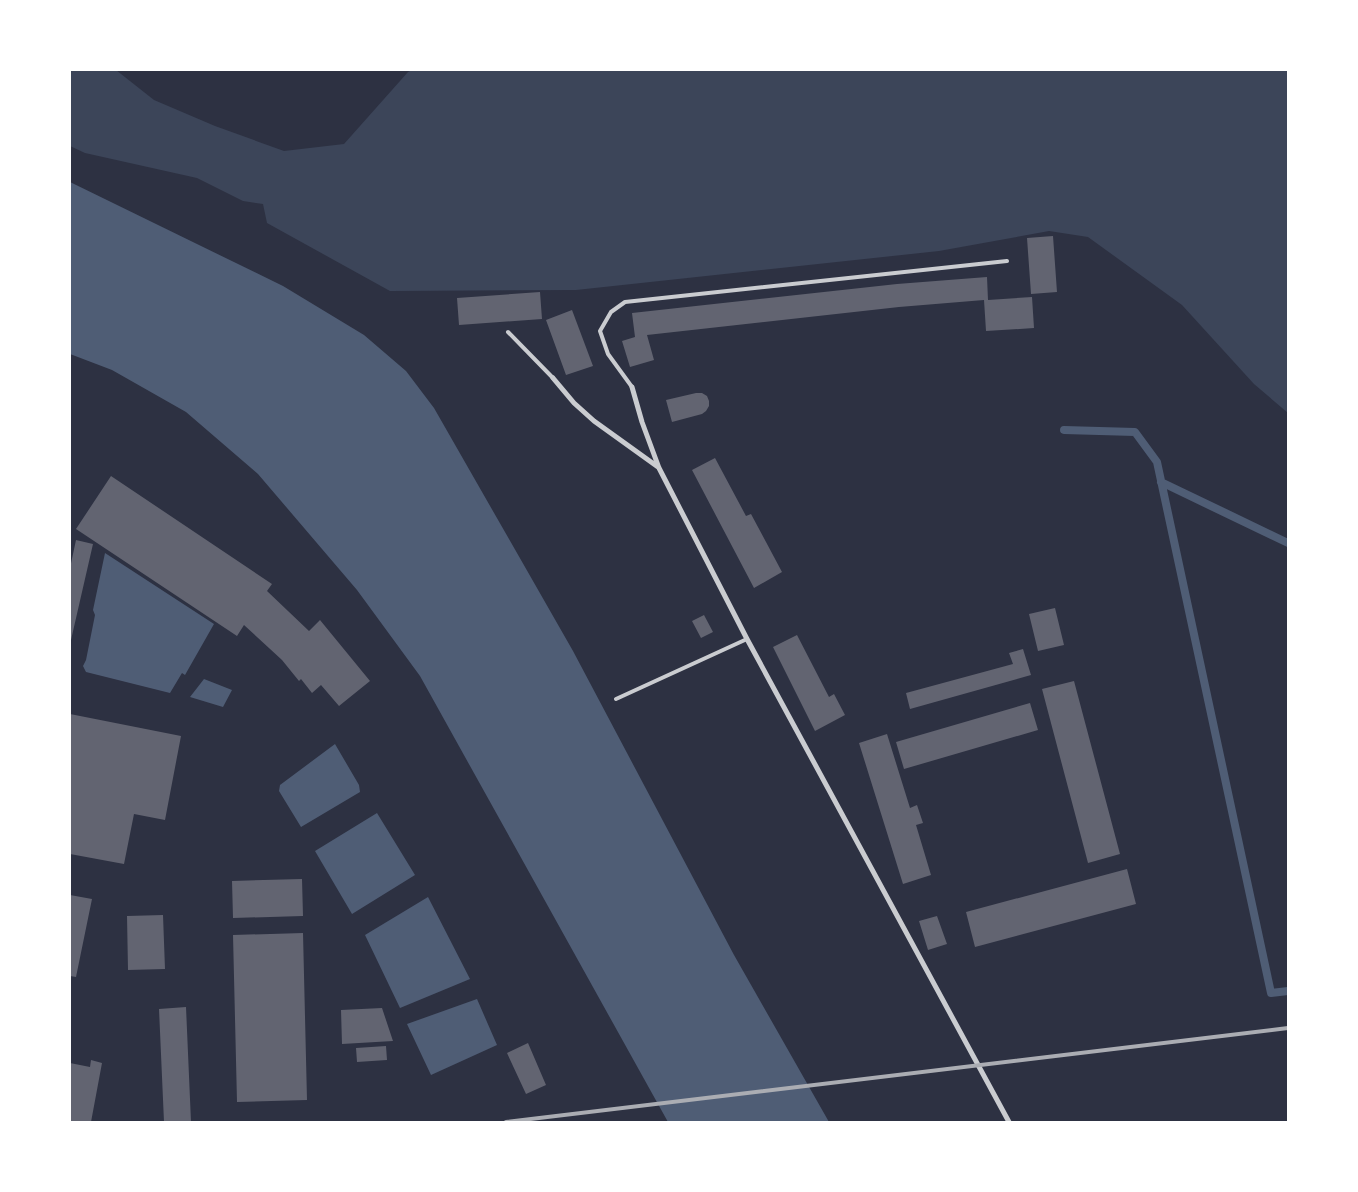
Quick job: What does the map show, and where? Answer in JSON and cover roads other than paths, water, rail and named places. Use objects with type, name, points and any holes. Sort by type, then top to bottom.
[{"type":"street","points":[[553,378],[574,403],[594,421],[659,468]]},
{"type":"street","points":[[632,386],[642,422],[659,468],[747,639],[1010,1122]]},
{"type":"lane","points":[[632,386],[608,354],[600,331],[611,312],[625,302],[1007,261]]},
{"type":"lane","points":[[508,332],[553,378]]},
{"type":"lane","points":[[616,699],[747,639]]},
{"type":"waterway","points":[[1064,430],[1135,432],[1157,462],[1271,993],[1288,991]]},
{"type":"waterway","points":[[1161,482],[1288,543]]},
{"type":"railway","points":[[506,1122],[1288,1028]]}]
